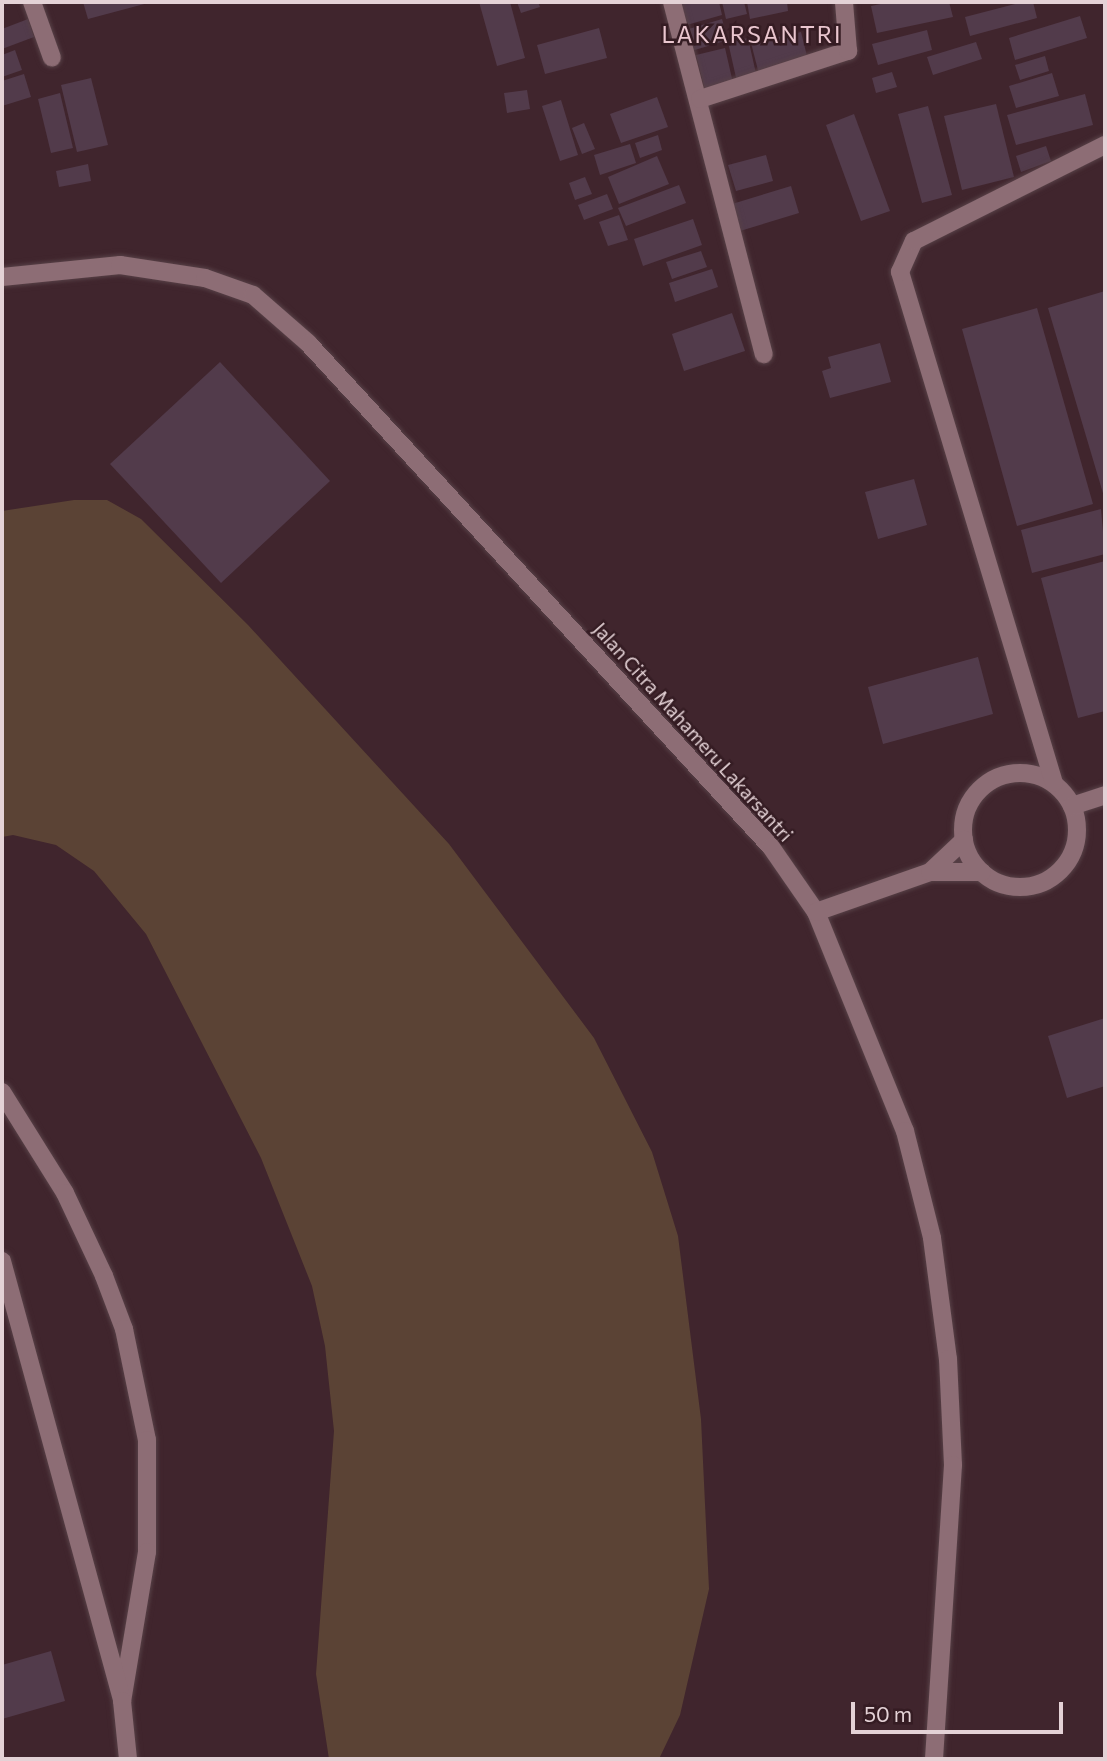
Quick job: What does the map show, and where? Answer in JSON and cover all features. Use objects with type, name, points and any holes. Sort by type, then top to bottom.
[{"type":"street","points":[[32,2],[52,58]]},
{"type":"street","points":[[672,2],[700,99],[764,354]]},
{"type":"street","points":[[700,99],[848,51],[844,2]]},
{"type":"street","points":[[816,912],[930,872],[982,872],[1014,887],[1050,880],[1073,852],[1078,835],[1072,806],[1054,783],[900,272],[914,241],[1105,145]]},
{"type":"street","name":"Jalan Citra Mahameru Lakarsantri","points":[[2,276],[120,265],[205,278],[253,295],[308,344],[771,847],[816,912],[905,1131],[932,1238],[948,1359],[953,1465],[934,1759]]},
{"type":"street","points":[[982,872],[964,840],[963,820],[970,802],[990,781],[1017,772],[1054,783]]},
{"type":"street","points":[[1072,806],[1105,795]]},
{"type":"street","points":[[930,872],[964,840]]},
{"type":"street","points":[[2,1092],[65,1193],[104,1276],[124,1329],[145,1427],[147,1552],[122,1701]]},
{"type":"street","points":[[2,1261],[122,1701],[128,1759]]},
{"type":"shaded area","points":[[74,500],[107,500],[141,519],[248,625],[449,844],[594,1038],[652,1152],[678,1236],[701,1419],[709,1589],[680,1715],[659,1759],[329,1759],[316,1674],[334,1431],[325,1346],[312,1286],[261,1158],[146,934],[94,871],[56,845],[13,835],[2,837],[2,511]]},
{"type":"building","points":[[83,2],[148,2],[148,3],[88,19]]},
{"type":"building","points":[[479,2],[510,2],[525,58],[497,66]]},
{"type":"building","points":[[517,2],[538,2],[540,7],[521,13]]},
{"type":"building","points":[[676,2],[719,2],[722,15],[683,26]]},
{"type":"building","points":[[722,2],[744,2],[747,14],[726,19]]},
{"type":"building","points":[[747,2],[787,2],[788,11],[750,19]]},
{"type":"building","points":[[890,2],[949,2],[953,17],[877,33],[871,6]]},
{"type":"building","points":[[1023,2],[1033,2],[1037,18],[970,36],[965,17]]},
{"type":"building","points":[[1080,16],[1087,38],[1015,60],[1009,38]]},
{"type":"building","points":[[28,19],[34,37],[2,49],[2,29]]},
{"type":"building","points":[[722,19],[728,40],[688,52],[682,31]]},
{"type":"building","points":[[599,28],[607,58],[545,74],[537,45]]},
{"type":"building","points":[[927,30],[932,50],[878,65],[872,44]]},
{"type":"building","points":[[801,32],[809,64],[759,74],[751,43]]},
{"type":"building","points":[[748,38],[757,78],[737,82],[728,42]]},
{"type":"building","points":[[976,42],[982,59],[933,75],[927,57]]},
{"type":"building","points":[[725,48],[733,83],[705,90],[696,55]]},
{"type":"building","points":[[15,50],[22,70],[2,77],[2,55]]},
{"type":"building","points":[[1045,56],[1049,71],[1020,80],[1015,65]]},
{"type":"building","points":[[892,72],[897,87],[876,93],[872,78]]},
{"type":"building","points":[[1052,73],[1059,96],[1016,108],[1009,86]]},
{"type":"building","points":[[24,74],[31,97],[2,106],[2,81]]},
{"type":"building","points":[[91,78],[108,145],[77,152],[61,85]]},
{"type":"building","points":[[527,90],[530,109],[507,113],[504,93]]},
{"type":"building","points":[[60,93],[73,148],[51,153],[38,99]]},
{"type":"building","points":[[1085,94],[1093,125],[1016,145],[1007,115]]},
{"type":"building","points":[[657,97],[668,127],[621,143],[610,114]]},
{"type":"building","points":[[561,100],[578,155],[560,161],[542,106]]},
{"type":"building","points":[[996,104],[1014,177],[962,190],[944,116]]},
{"type":"building","points":[[928,106],[952,195],[922,203],[898,114]]},
{"type":"building","points":[[854,114],[890,211],[861,221],[826,125]]},
{"type":"building","points":[[584,123],[595,149],[582,154],[572,128]]},
{"type":"building","points":[[658,135],[662,150],[640,158],[635,143]]},
{"type":"building","points":[[630,144],[636,163],[600,175],[594,155]]},
{"type":"building","points":[[1046,146],[1051,161],[1021,172],[1016,156]]},
{"type":"building","points":[[766,155],[773,181],[736,191],[728,165]]},
{"type":"building","points":[[657,156],[669,184],[619,204],[608,177]]},
{"type":"building","points":[[88,164],[91,181],[59,187],[56,171]]},
{"type":"building","points":[[585,177],[592,194],[575,200],[569,183]]},
{"type":"building","points":[[679,185],[686,203],[626,226],[618,208]]},
{"type":"building","points":[[791,186],[799,213],[740,231],[732,204]]},
{"type":"building","points":[[607,194],[613,209],[584,220],[578,205]]},
{"type":"building","points":[[619,215],[628,240],[608,246],[599,222]]},
{"type":"building","points":[[693,219],[702,245],[643,266],[634,239]]},
{"type":"building","points":[[701,251],[707,267],[672,279],[666,262]]},
{"type":"building","points":[[712,269],[718,287],[675,302],[669,283]]},
{"type":"building","points":[[1105,291],[1105,500],[1048,308]]},
{"type":"building","points":[[1037,308],[1093,504],[1017,526],[962,329]]},
{"type":"building","points":[[732,313],[745,351],[684,371],[672,334]]},
{"type":"building","points":[[880,343],[891,382],[830,398],[822,371],[831,368],[828,357]]},
{"type":"building","points":[[220,362],[330,481],[221,583],[110,464]]},
{"type":"building","points":[[914,479],[927,525],[878,539],[865,492]]},
{"type":"building","points":[[1101,509],[1105,554],[1032,573],[1021,530]]},
{"type":"building","points":[[1105,561],[1105,711],[1078,718],[1041,578]]},
{"type":"building","points":[[978,657],[993,714],[883,744],[868,687]]},
{"type":"building","points":[[1105,1018],[1105,1086],[1067,1098],[1048,1036]]},
{"type":"building","points":[[51,1651],[65,1701],[2,1719],[2,1665]]},
{"type":"district","name":"LAKARSANTRI","points":[[752,34]]}]
